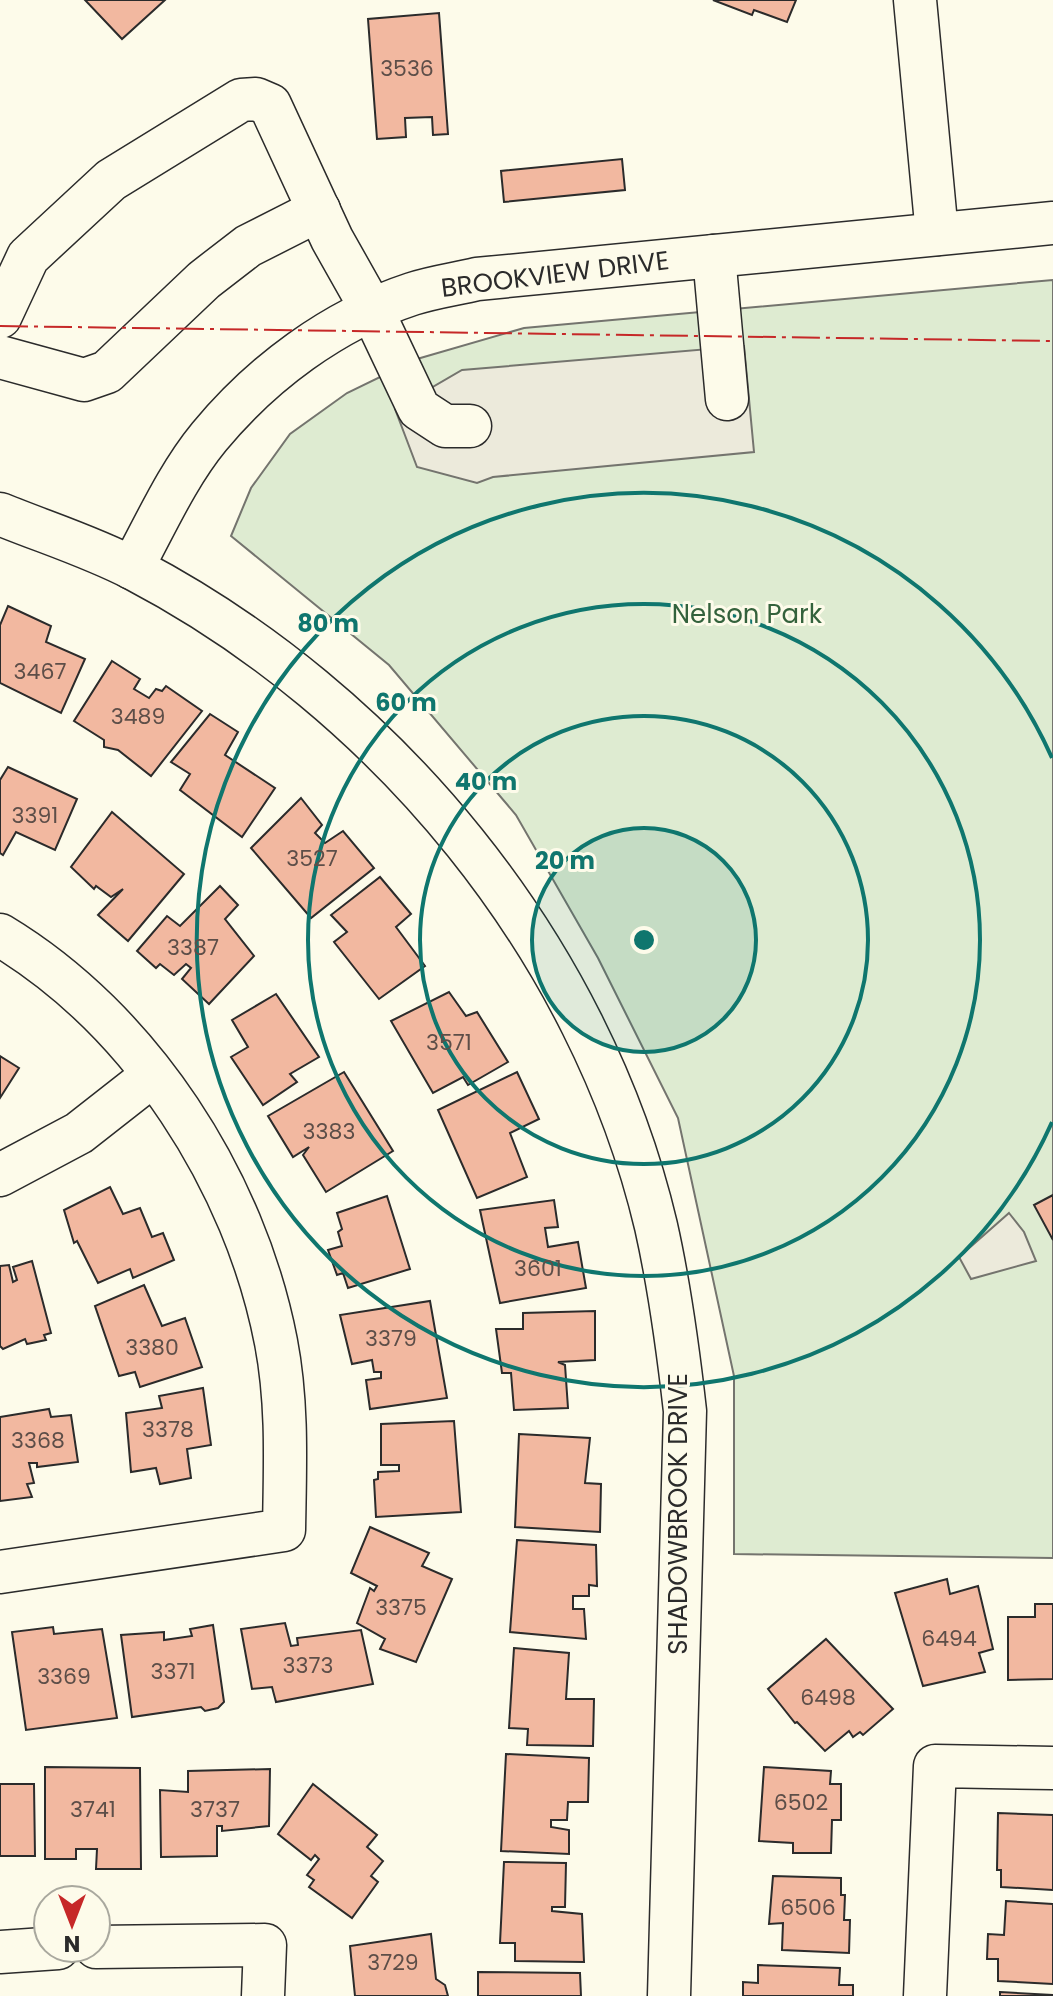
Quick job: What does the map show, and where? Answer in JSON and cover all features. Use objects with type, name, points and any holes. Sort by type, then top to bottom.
[{"type":"street","points":[[915,0],[937,234]]},
{"type":"street","points":[[0,317],[28,257],[111,180],[241,100],[256,99],[270,105],[419,409],[445,426],[470,426]]},
{"type":"street","points":[[0,357],[84,380],[107,372],[204,280],[248,246],[319,210]]},
{"type":"street","name":"BROOKVIEW DRIVE","points":[[132,568],[174,488],[209,437],[255,387],[302,349],[372,310],[412,294],[477,279],[1053,223]]},
{"type":"street","points":[[714,256],[727,399]]},
{"type":"street","name":"SHADOWBROOK DRIVE","points":[[0,514],[132,568],[230,625],[314,687],[386,753],[494,880],[545,958],[588,1039],[626,1129],[655,1224],[675,1319],[685,1411],[669,1996]]},
{"type":"street","points":[[0,935],[70,986],[122,1038],[153,1075],[194,1134],[230,1201],[256,1268],[276,1342],[286,1423],[284,1530],[0,1572]]},
{"type":"street","points":[[0,1175],[79,1133],[153,1075]]},
{"type":"street","points":[[925,1996],[935,1766],[1053,1768]]},
{"type":"street","points":[[112,1947],[265,1945],[263,1996]]},
{"type":"street","points":[[0,1952],[32,1950]]},
{"type":"green space","name":"Nelson Park","points":[[1053,280],[1053,1558],[734,1554],[734,1376],[678,1118],[598,958],[516,815],[389,665],[231,536],[251,488],[290,434],[347,393],[417,359],[524,328]]},
{"type":"shaded area","points":[[744,346],[754,452],[493,477],[477,483],[417,467],[395,409],[462,370]]},
{"type":"shaded area","points":[[1009,1213],[1024,1232],[1036,1261],[971,1279],[959,1257]]},
{"type":"building","points":[[85,0],[165,0],[122,39]]},
{"type":"building","points":[[713,0],[796,0],[787,22],[754,10],[752,15]]},
{"type":"building","points":[[439,13],[448,134],[433,135],[432,117],[405,118],[406,137],[377,139],[368,19]]},
{"type":"building","points":[[622,159],[625,190],[504,202],[501,171]]},
{"type":"building","points":[[8,606],[51,626],[46,642],[85,659],[61,713],[0,683],[0,625]]},
{"type":"building","points":[[112,661],[140,679],[134,689],[149,698],[156,689],[162,691],[166,686],[202,711],[151,776],[118,750],[104,747],[104,740],[74,721]]},
{"type":"building","points":[[210,714],[238,732],[225,755],[275,788],[242,837],[180,790],[190,774],[171,762]]},
{"type":"building","points":[[8,767],[77,799],[55,850],[16,832],[3,855],[0,853],[0,780]]},
{"type":"building","points":[[301,798],[322,825],[315,833],[325,843],[343,831],[374,868],[311,918],[251,848]]},
{"type":"building","points":[[112,812],[184,874],[128,941],[98,915],[123,889],[111,897],[96,886],[94,889],[71,867]]},
{"type":"building","points":[[380,877],[411,914],[396,927],[425,966],[379,999],[334,942],[347,932],[331,915]]},
{"type":"building","points":[[220,886],[238,905],[225,919],[254,956],[209,1004],[182,979],[191,968],[186,964],[174,975],[160,964],[156,968],[137,951],[167,916],[180,926]]},
{"type":"building","points":[[449,992],[466,1016],[477,1012],[508,1062],[468,1085],[463,1077],[433,1093],[391,1021]]},
{"type":"building","points":[[276,994],[319,1057],[290,1074],[297,1082],[263,1105],[231,1057],[248,1047],[232,1020]]},
{"type":"building","points":[[0,1056],[19,1068],[0,1098]]},
{"type":"building","points":[[344,1072],[393,1151],[326,1192],[303,1155],[309,1147],[293,1157],[268,1116]]},
{"type":"building","points":[[517,1072],[539,1119],[510,1133],[527,1177],[477,1198],[438,1110]]},
{"type":"building","points":[[110,1187],[123,1214],[140,1208],[152,1237],[163,1233],[174,1260],[133,1278],[130,1269],[98,1283],[77,1241],[74,1243],[64,1210]]},
{"type":"building","points":[[1053,1195],[1053,1240],[1034,1205]]},
{"type":"building","points":[[387,1196],[410,1269],[348,1288],[343,1273],[337,1275],[328,1250],[342,1246],[338,1232],[342,1229],[337,1213]]},
{"type":"building","points":[[554,1200],[558,1227],[545,1228],[548,1247],[578,1242],[586,1288],[500,1303],[480,1210]]},
{"type":"building","points":[[32,1261],[51,1333],[44,1335],[46,1340],[27,1344],[25,1339],[3,1349],[0,1346],[0,1266],[9,1265],[13,1282],[17,1280],[13,1267]]},
{"type":"building","points":[[144,1285],[162,1326],[185,1318],[202,1367],[140,1387],[135,1372],[119,1376],[95,1306]]},
{"type":"building","points":[[430,1301],[447,1398],[370,1409],[366,1380],[381,1378],[381,1372],[374,1372],[372,1360],[352,1364],[340,1315]]},
{"type":"building","points":[[595,1311],[595,1360],[558,1362],[565,1365],[568,1408],[514,1410],[511,1373],[502,1373],[496,1329],[523,1329],[523,1313]]},
{"type":"building","points":[[203,1388],[211,1445],[187,1449],[191,1478],[160,1484],[156,1468],[131,1472],[126,1413],[162,1408],[159,1396]]},
{"type":"building","points":[[49,1409],[51,1417],[71,1415],[78,1462],[37,1467],[37,1463],[29,1463],[34,1483],[27,1484],[32,1497],[0,1501],[0,1417]]},
{"type":"building","points":[[454,1421],[461,1512],[376,1517],[374,1480],[378,1479],[378,1472],[399,1471],[399,1465],[381,1465],[381,1424]]},
{"type":"building","points":[[519,1434],[590,1438],[585,1483],[601,1484],[600,1532],[515,1527]]},
{"type":"building","points":[[370,1527],[429,1553],[422,1566],[452,1579],[416,1662],[380,1649],[385,1639],[357,1623],[370,1588],[374,1591],[377,1586],[351,1573]]},
{"type":"building","points":[[517,1540],[596,1545],[597,1586],[589,1585],[589,1596],[573,1596],[573,1609],[584,1609],[586,1639],[510,1632]]},
{"type":"building","points":[[947,1579],[950,1594],[978,1586],[993,1649],[979,1653],[985,1672],[923,1686],[895,1593]]},
{"type":"building","points":[[1035,1604],[1053,1604],[1053,1679],[1008,1680],[1008,1617],[1035,1617]]},
{"type":"building","points":[[285,1623],[291,1646],[298,1645],[297,1638],[361,1630],[373,1684],[276,1702],[272,1687],[252,1689],[241,1629]]},
{"type":"building","points":[[213,1625],[224,1702],[218,1708],[205,1711],[201,1707],[132,1717],[121,1635],[164,1632],[164,1640],[192,1636],[190,1629]]},
{"type":"building","points":[[53,1627],[54,1634],[102,1629],[117,1718],[26,1730],[12,1632]]},
{"type":"building","points":[[826,1639],[893,1709],[863,1735],[860,1732],[853,1737],[849,1731],[825,1751],[795,1723],[768,1689]]},
{"type":"building","points":[[514,1648],[569,1653],[566,1699],[594,1699],[593,1746],[527,1745],[528,1729],[509,1728]]},
{"type":"building","points":[[506,1754],[589,1758],[588,1802],[568,1802],[567,1820],[551,1820],[551,1827],[569,1830],[569,1854],[501,1851]]},
{"type":"building","points":[[45,1767],[140,1768],[141,1869],[96,1869],[97,1849],[76,1849],[76,1859],[45,1859]]},
{"type":"building","points":[[764,1767],[831,1771],[830,1784],[841,1784],[841,1820],[832,1820],[831,1853],[793,1853],[793,1843],[759,1841]]},
{"type":"building","points":[[270,1769],[269,1826],[222,1831],[222,1826],[217,1826],[217,1856],[161,1857],[160,1790],[188,1792],[188,1771]]},
{"type":"building","points":[[0,1784],[34,1784],[35,1856],[0,1856]]},
{"type":"building","points":[[313,1784],[377,1835],[367,1847],[383,1861],[371,1876],[378,1882],[352,1918],[309,1887],[314,1880],[307,1875],[319,1859],[315,1855],[311,1860],[278,1834]]},
{"type":"building","points":[[998,1813],[1053,1815],[1053,1890],[1001,1887],[1001,1870],[997,1870]]},
{"type":"building","points":[[504,1862],[566,1863],[565,1907],[552,1907],[552,1911],[582,1914],[584,1962],[515,1961],[515,1943],[500,1943]]},
{"type":"building","points":[[773,1876],[841,1878],[841,1895],[845,1895],[844,1920],[850,1920],[849,1953],[782,1950],[783,1923],[769,1924]]},
{"type":"building","points":[[1006,1901],[1053,1904],[1053,1984],[998,1981],[998,1959],[987,1959],[988,1934],[1004,1935]]},
{"type":"building","points":[[431,1934],[436,1979],[445,1985],[448,1996],[355,1996],[350,1946]]},
{"type":"building","points":[[758,1965],[840,1968],[839,1985],[853,1985],[853,1996],[743,1996],[743,1982],[758,1983]]},
{"type":"building","points":[[478,1972],[580,1973],[581,1996],[478,1996]]},
{"type":"building","points":[[1000,1992],[1053,1995],[1053,1996],[1000,1996]]},
{"type":"power","points":[[0,326],[1053,341]]}]
